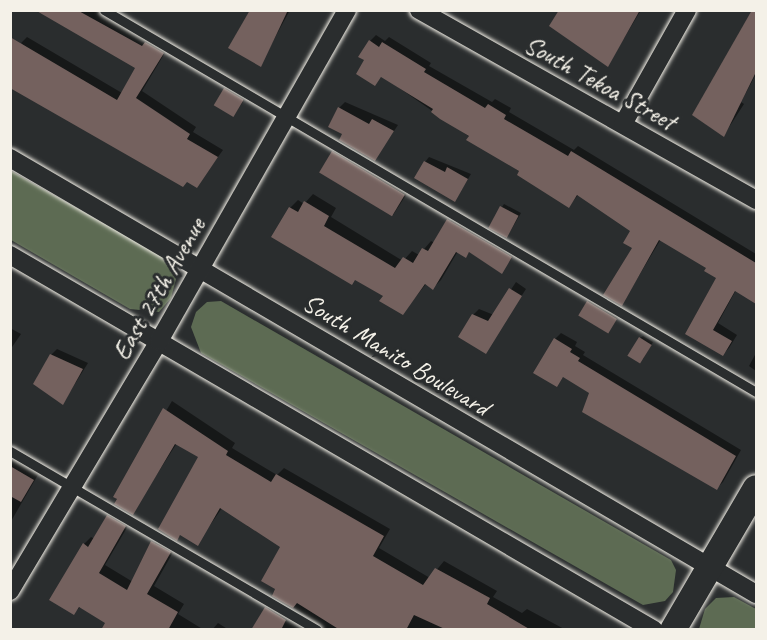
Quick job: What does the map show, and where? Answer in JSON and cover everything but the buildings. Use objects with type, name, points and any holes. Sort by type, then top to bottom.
[{"type":"street","name":"East 27th Avenue","points":[[10,591],[159,342],[347,10]]},
{"type":"street","name":"South Tekoa Street","points":[[419,10],[756,200]]},
{"type":"street","points":[[623,124],[687,10]]},
{"type":"street","name":"South Manito Boulevard","points":[[10,158],[756,594]]},
{"type":"street","points":[[10,255],[654,630]]},
{"type":"street","points":[[673,630],[756,488]]},
{"type":"lane","points":[[104,10],[756,392]]},
{"type":"lane","points":[[10,451],[317,630]]},
{"type":"green space","points":[[11,171],[160,255],[176,279],[171,298],[159,312],[130,309],[11,240]]},
{"type":"green space","points":[[221,301],[671,560],[676,570],[673,592],[665,601],[643,605],[201,353],[191,327],[196,312],[207,302]]},
{"type":"green space","points":[[734,597],[756,609],[756,629],[699,629],[705,609],[716,598]]}]
